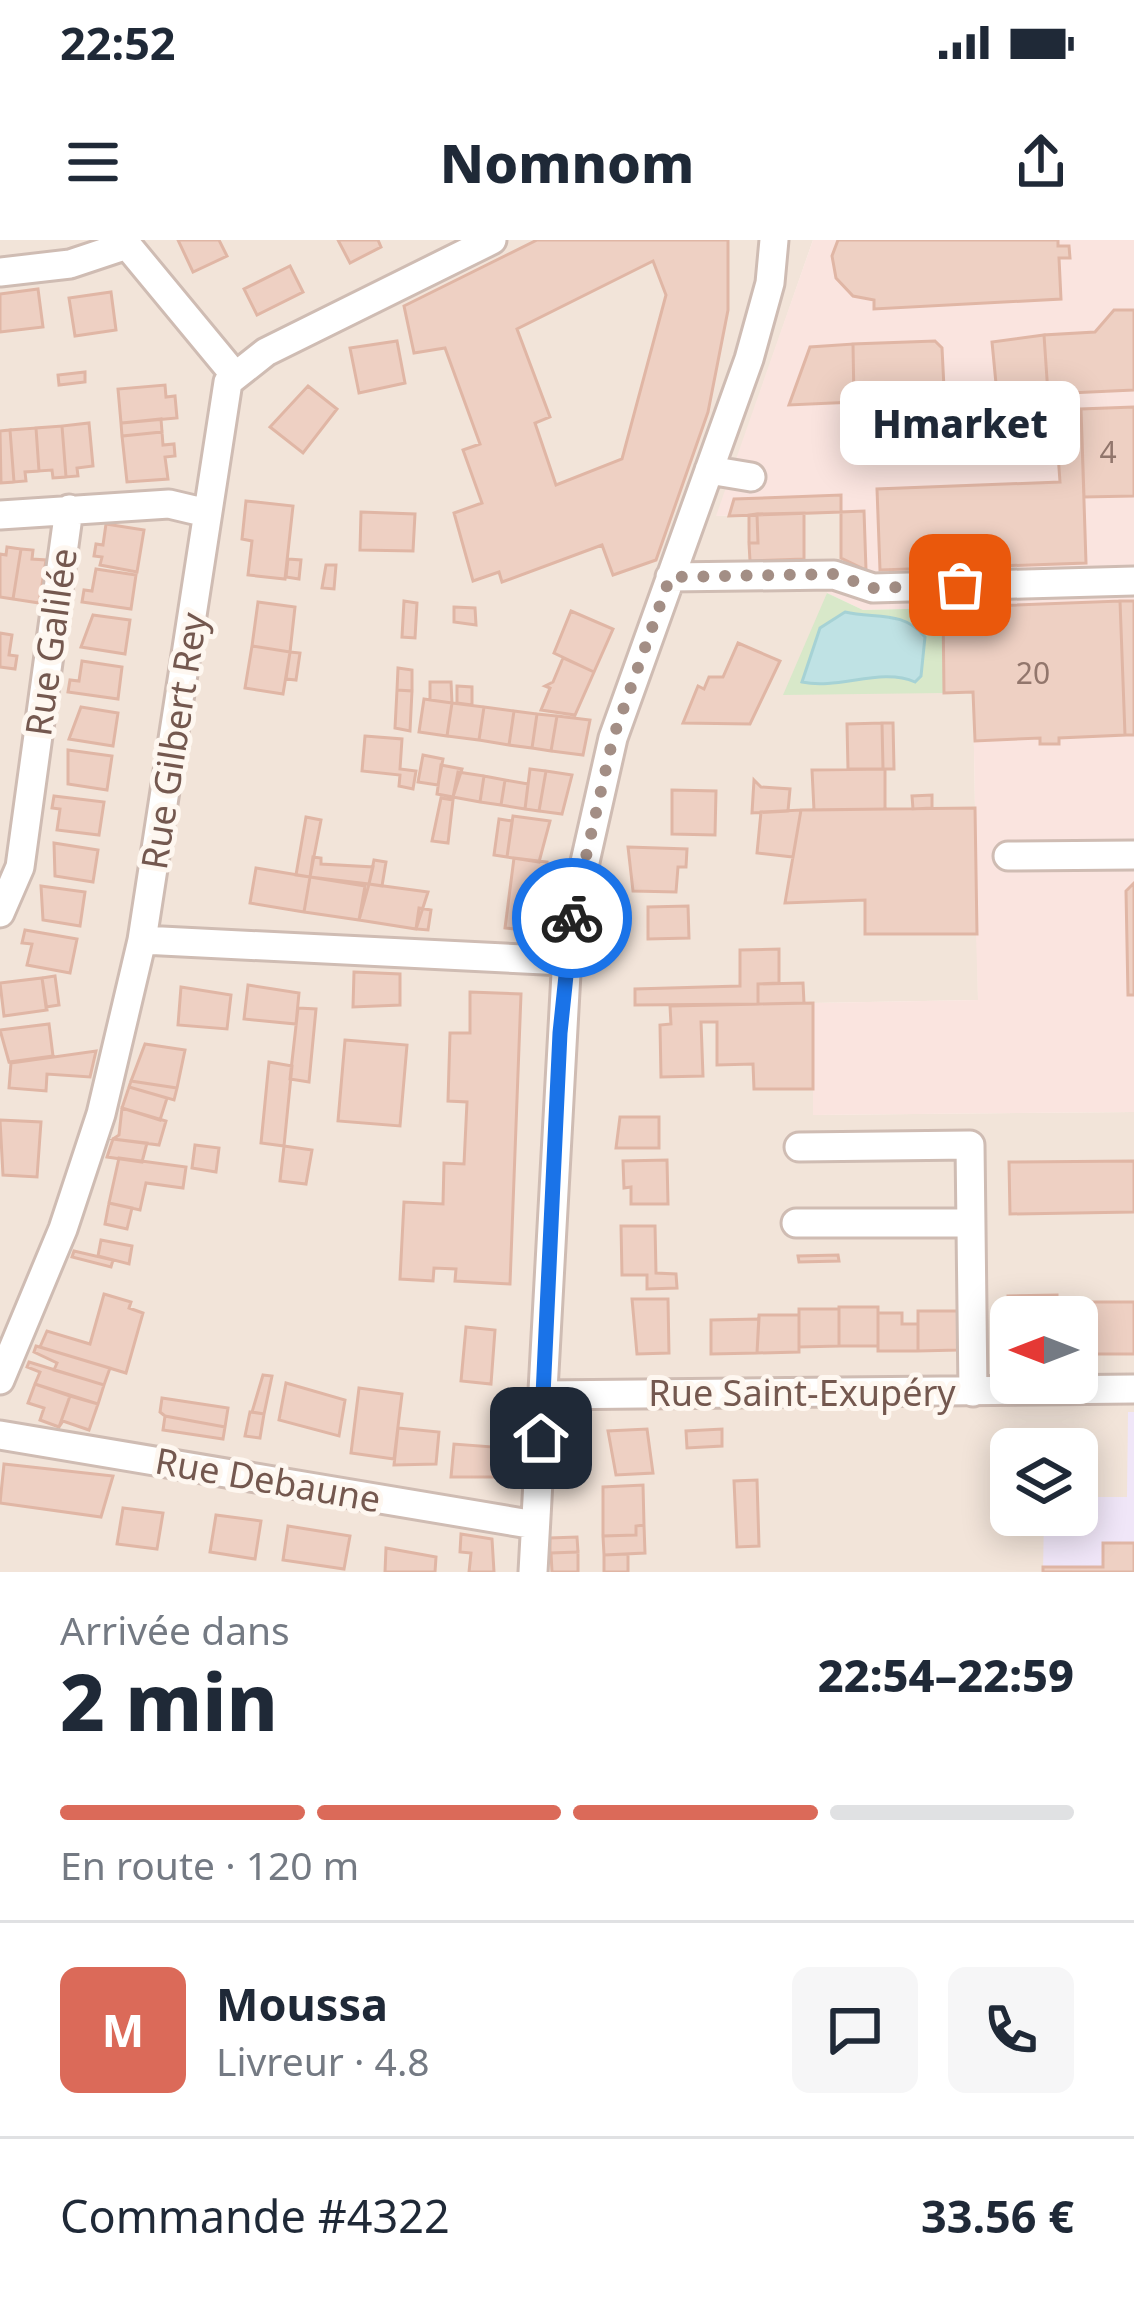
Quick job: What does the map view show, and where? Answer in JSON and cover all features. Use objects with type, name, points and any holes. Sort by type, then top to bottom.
[{"type":"street","points":[[0,272],[70,264],[125,242],[233,373],[266,352],[492,240]]},
{"type":"street","points":[[770,283],[774,240]]},
{"type":"street","points":[[533,1572],[564,961],[613,738],[770,283],[790,240]]},
{"type":"street","name":"Rue Gilbert Rey","points":[[0,1380],[63,1229],[101,1114],[142,940],[225,392],[233,373]]},
{"type":"street","points":[[709,470],[752,476]]},
{"type":"street","points":[[0,515],[169,504],[207,513]]},
{"type":"street","name":"Rue Galilée","points":[[0,913],[20,867],[70,509]]},
{"type":"street","points":[[670,577],[834,574],[873,588],[1134,581]]},
{"type":"street","points":[[1008,856],[1134,855]]},
{"type":"street","points":[[142,940],[564,961]]},
{"type":"street","points":[[800,1147],[970,1145],[973,1392]]},
{"type":"street","points":[[796,1222],[970,1223]]},
{"type":"street","name":"Rue Saint-Exupéry","points":[[542,1395],[1134,1390]]},
{"type":"street","name":"Rue Debaune","points":[[0,1435],[535,1525]]},
{"type":"shaded area","points":[[0,240],[813,240],[717,516],[841,512],[841,558],[827,594],[945,693],[973,692],[975,808],[865,900],[865,933],[977,934],[978,1000],[813,1003],[813,1115],[1134,1112],[1134,1572],[0,1572]]},
{"type":"shaded area","points":[[813,240],[1134,240],[1134,1112],[813,1115],[813,1003],[978,1000],[976,934],[865,934],[864,900],[785,903],[801,810],[975,808],[973,693],[944,693],[942,608],[863,610],[827,593],[841,558],[841,512],[716,516]]},
{"type":"shaded area","points":[[1128,1412],[1134,1412],[1134,1572],[1043,1572],[1044,1536],[1098,1536],[1098,1497],[1127,1497]]},
{"type":"green space","points":[[827,593],[863,610],[943,608],[944,693],[783,695]]},
{"type":"water","points":[[845,612],[898,619],[917,628],[925,637],[921,676],[915,682],[888,677],[802,682],[820,628]]},
{"type":"building","points":[[178,240],[219,240],[227,256],[193,272]]},
{"type":"building","points":[[338,240],[378,240],[381,247],[350,263]]},
{"type":"building","points":[[537,240],[728,240],[728,310],[708,412],[656,560],[613,575],[602,545],[502,582],[499,572],[473,581],[454,513],[482,503],[463,450],[480,444],[445,348],[414,353],[404,306]],"holes":[[[653,261],[666,295],[622,459],[556,485],[535,423],[550,417],[517,329]]]},
{"type":"building","points":[[838,240],[1058,240],[1058,246],[1069,246],[1070,258],[1059,258],[1061,299],[874,309],[874,300],[853,296],[836,278],[832,256]]},
{"type":"building","points":[[290,266],[303,292],[257,315],[244,289]]},
{"type":"building","points":[[38,289],[43,327],[0,332],[0,294]]},
{"type":"building","points":[[111,292],[116,330],[75,336],[69,298]]},
{"type":"building","points":[[1114,310],[1134,310],[1134,390],[1048,394],[1044,335],[1095,332]]},
{"type":"building","points":[[1044,335],[1048,394],[997,394],[992,342]]},
{"type":"building","points":[[397,341],[405,383],[359,393],[350,348]]},
{"type":"building","points":[[935,341],[942,348],[944,388],[939,396],[854,402],[853,344]]},
{"type":"building","points":[[853,344],[854,402],[789,405],[810,347]]},
{"type":"building","points":[[85,372],[85,382],[59,385],[58,375]]},
{"type":"building","points":[[165,385],[166,397],[175,396],[177,418],[121,423],[118,389]]},
{"type":"building","points":[[308,386],[337,409],[303,453],[270,427]]},
{"type":"building","points":[[1134,407],[1134,496],[1084,497],[1081,409]]},
{"type":"building","points":[[1081,409],[1086,563],[880,570],[877,489],[1060,482],[1058,454],[876,461],[875,419]]},
{"type":"building","points":[[161,419],[162,432],[122,436],[121,423]]},
{"type":"building","points":[[89,423],[93,466],[77,468],[78,476],[66,477],[62,426]]},
{"type":"building","points":[[62,426],[66,477],[53,478],[52,470],[39,471],[36,428]]},
{"type":"building","points":[[36,428],[39,471],[25,472],[26,481],[14,482],[10,430]]},
{"type":"building","points":[[10,430],[14,482],[1,483],[0,431]]},
{"type":"building","points":[[162,432],[163,445],[174,444],[175,456],[165,457],[168,479],[127,482],[122,436]]},
{"type":"building","points":[[841,495],[841,512],[729,516],[734,499]]},
{"type":"building","points":[[246,501],[293,506],[285,579],[248,575],[252,541],[242,539]]},
{"type":"building","points":[[864,511],[866,570],[841,558],[841,512]]},
{"type":"building","points":[[361,512],[415,514],[413,551],[360,550]]},
{"type":"building","points":[[804,513],[804,559],[750,561],[749,543],[758,543],[757,514]]},
{"type":"building","points":[[757,514],[758,543],[749,543],[749,515]]},
{"type":"building","points":[[106,524],[144,530],[137,572],[100,565],[102,557],[94,556],[96,544],[103,545]]},
{"type":"building","points":[[7,547],[21,549],[13,599],[0,597],[0,554],[6,555]]},
{"type":"building","points":[[21,549],[33,550],[32,559],[46,560],[39,603],[13,599]]},
{"type":"building","points":[[288,559],[301,560],[299,579],[286,577]]},
{"type":"building","points":[[326,565],[336,565],[334,589],[322,588]]},
{"type":"building","points":[[96,569],[136,575],[131,609],[82,602],[84,590],[92,591]]},
{"type":"building","points":[[404,601],[417,603],[415,638],[402,637]]},
{"type":"building","points":[[1120,601],[1125,735],[1059,738],[1059,744],[1040,744],[1040,738],[975,741],[973,692],[944,693],[943,608]]},
{"type":"building","points":[[1120,601],[1134,601],[1134,735],[1125,735]]},
{"type":"building","points":[[258,602],[295,607],[290,652],[252,646]]},
{"type":"building","points":[[454,607],[475,608],[476,625],[454,622]]},
{"type":"building","points":[[571,611],[613,629],[594,672],[554,653]]},
{"type":"building","points":[[93,615],[130,620],[125,654],[81,647]]},
{"type":"building","points":[[0,633],[12,635],[9,655],[17,656],[15,669],[0,667]]},
{"type":"building","points":[[738,643],[780,661],[750,724],[683,723],[698,686],[704,689],[709,677],[723,677]]},
{"type":"building","points":[[252,646],[290,652],[283,694],[245,688]]},
{"type":"building","points":[[290,652],[300,653],[296,680],[286,679]]},
{"type":"building","points":[[563,658],[594,672],[575,715],[541,710],[550,688],[545,686],[553,682]]},
{"type":"building","points":[[82,661],[122,667],[118,699],[68,692],[70,680],[79,681]]},
{"type":"building","points":[[398,668],[412,670],[412,691],[397,690]]},
{"type":"building","points":[[430,682],[451,682],[452,703],[430,700]]},
{"type":"building","points":[[457,686],[472,687],[472,705],[457,703]]},
{"type":"building","points":[[397,690],[412,691],[410,731],[395,728]]},
{"type":"building","points":[[424,699],[452,703],[447,736],[419,732]]},
{"type":"building","points":[[452,703],[484,707],[479,740],[447,736]]},
{"type":"building","points":[[81,707],[118,713],[113,746],[69,739]]},
{"type":"building","points":[[484,707],[514,711],[509,745],[479,740]]},
{"type":"building","points":[[514,711],[537,714],[532,748],[509,745]]},
{"type":"building","points":[[537,714],[557,716],[551,751],[532,748]]},
{"type":"building","points":[[557,716],[590,720],[583,755],[551,751]]},
{"type":"building","points":[[882,723],[883,769],[848,769],[847,724]]},
{"type":"building","points":[[882,723],[893,723],[894,769],[883,769]]},
{"type":"building","points":[[365,736],[402,739],[400,769],[416,771],[413,789],[399,786],[400,775],[362,771]]},
{"type":"building","points":[[68,750],[112,756],[107,790],[68,784]]},
{"type":"building","points":[[423,755],[443,759],[438,785],[418,782]]},
{"type":"building","points":[[441,765],[462,769],[453,797],[437,794]]},
{"type":"building","points":[[530,769],[546,771],[539,811],[525,809]]},
{"type":"building","points":[[885,769],[885,809],[814,810],[812,770]]},
{"type":"building","points":[[546,771],[572,775],[562,814],[539,811]]},
{"type":"building","points":[[458,772],[484,776],[480,802],[453,797]]},
{"type":"building","points":[[484,776],[505,780],[501,805],[480,802]]},
{"type":"building","points":[[505,780],[528,784],[525,809],[501,805]]},
{"type":"building","points":[[754,780],[761,787],[790,789],[788,811],[752,813]]},
{"type":"building","points":[[672,790],[716,791],[715,835],[672,834]]},
{"type":"building","points":[[932,795],[932,808],[913,809],[912,796]]},
{"type":"building","points":[[54,796],[104,802],[99,835],[57,830],[60,809],[52,808]]},
{"type":"building","points":[[441,798],[453,800],[448,843],[432,841]]},
{"type":"building","points":[[975,808],[977,934],[865,934],[865,900],[785,903],[801,810]]},
{"type":"building","points":[[801,810],[793,857],[757,853],[761,812]]},
{"type":"building","points":[[513,816],[550,821],[539,862],[507,857]]},
{"type":"building","points":[[306,817],[321,820],[310,877],[296,875]]},
{"type":"building","points":[[499,819],[512,821],[507,857],[494,855]]},
{"type":"building","points":[[54,843],[98,850],[93,882],[55,876]]},
{"type":"building","points":[[628,847],[687,849],[686,867],[678,867],[676,892],[633,891]]},
{"type":"building","points":[[313,857],[321,858],[321,864],[373,867],[369,884],[310,877]]},
{"type":"building","points":[[514,858],[547,862],[542,902],[529,901],[525,930],[505,928]]},
{"type":"building","points":[[374,860],[386,862],[382,886],[369,884]]},
{"type":"building","points":[[256,868],[310,877],[304,912],[250,903]]},
{"type":"building","points":[[310,877],[365,886],[359,920],[304,912]]},
{"type":"building","points":[[1134,883],[1134,995],[1128,995],[1126,891]]},
{"type":"building","points":[[369,884],[428,892],[416,929],[359,920]]},
{"type":"building","points":[[41,886],[85,892],[80,926],[43,920]]},
{"type":"building","points":[[688,906],[689,938],[648,939],[648,907]]},
{"type":"building","points":[[419,908],[431,910],[428,930],[416,929]]},
{"type":"building","points":[[25,930],[77,939],[70,973],[27,965],[32,944],[22,943]]},
{"type":"building","points":[[779,949],[779,983],[758,984],[758,1004],[635,1005],[635,989],[740,986],[740,950]]},
{"type":"building","points":[[354,972],[400,974],[400,1005],[353,1007]]},
{"type":"building","points":[[55,976],[59,1005],[46,1007],[42,978]]},
{"type":"building","points":[[42,978],[47,1010],[4,1016],[0,983]]},
{"type":"building","points":[[803,983],[804,1003],[758,1004],[758,984]]},
{"type":"building","points":[[248,985],[299,993],[296,1024],[244,1019]]},
{"type":"building","points":[[181,987],[231,995],[227,1029],[178,1025]]},
{"type":"building","points":[[470,992],[521,994],[510,1284],[455,1281],[456,1269],[434,1268],[433,1281],[400,1279],[404,1202],[443,1204],[444,1163],[464,1164],[467,1102],[448,1101],[450,1033],[470,1033]]},
{"type":"building","points":[[813,1003],[813,1089],[754,1089],[753,1064],[717,1065],[717,1022],[701,1022],[703,1076],[661,1077],[660,1025],[671,1024],[670,1006]]},
{"type":"building","points":[[298,1008],[316,1009],[309,1082],[290,1079]]},
{"type":"building","points":[[49,1024],[53,1056],[9,1062],[0,1030]]},
{"type":"building","points":[[345,1040],[407,1045],[400,1126],[338,1121]]},
{"type":"building","points":[[145,1044],[185,1050],[177,1088],[131,1081]]},
{"type":"building","points":[[96,1051],[90,1077],[47,1074],[46,1091],[9,1088],[11,1063]]},
{"type":"building","points":[[269,1062],[292,1066],[284,1146],[261,1143]]},
{"type":"building","points":[[131,1081],[177,1088],[174,1100],[129,1087]]},
{"type":"building","points":[[129,1087],[167,1098],[160,1120],[122,1108]]},
{"type":"building","points":[[122,1108],[166,1121],[159,1145],[113,1139],[119,1135]]},
{"type":"building","points":[[620,1117],[659,1117],[659,1148],[616,1148]]},
{"type":"building","points":[[0,1120],[41,1122],[37,1177],[3,1175]]},
{"type":"building","points":[[113,1139],[147,1143],[142,1162],[107,1157]]},
{"type":"building","points":[[195,1145],[219,1148],[216,1172],[192,1168]]},
{"type":"building","points":[[284,1146],[312,1150],[306,1184],[280,1181]]},
{"type":"building","points":[[119,1158],[186,1167],[183,1188],[146,1183],[140,1210],[109,1203]]},
{"type":"building","points":[[667,1160],[668,1204],[631,1204],[631,1187],[624,1188],[623,1161]]},
{"type":"building","points":[[1134,1161],[1134,1212],[1010,1214],[1009,1162]]},
{"type":"building","points":[[109,1203],[132,1208],[127,1229],[105,1224]]},
{"type":"building","points":[[621,1226],[655,1226],[656,1273],[676,1274],[677,1288],[647,1289],[647,1275],[622,1275]]},
{"type":"building","points":[[101,1240],[132,1246],[129,1264],[98,1256]]},
{"type":"building","points":[[74,1251],[113,1260],[111,1267],[72,1257]]},
{"type":"building","points":[[838,1255],[839,1261],[799,1262],[798,1256]]},
{"type":"building","points":[[104,1294],[131,1302],[129,1308],[143,1313],[126,1373],[40,1347],[47,1331],[90,1344]]},
{"type":"building","points":[[632,1299],[668,1299],[669,1353],[637,1354]]},
{"type":"building","points":[[1098,1302],[1134,1302],[1134,1354],[1098,1354]]},
{"type":"building","points":[[839,1307],[878,1307],[878,1346],[839,1346]]},
{"type":"building","points":[[799,1309],[839,1309],[839,1346],[799,1347]]},
{"type":"building","points":[[918,1311],[958,1311],[958,1350],[918,1351]]},
{"type":"building","points":[[878,1313],[902,1313],[902,1324],[918,1324],[918,1351],[878,1351]]},
{"type":"building","points":[[759,1315],[799,1315],[799,1352],[757,1353]]},
{"type":"building","points":[[759,1319],[757,1353],[711,1354],[711,1320]]},
{"type":"building","points":[[466,1327],[495,1330],[491,1384],[461,1381]]},
{"type":"building","points":[[36,1346],[110,1368],[104,1385],[54,1370],[57,1363],[34,1352]]},
{"type":"building","points":[[29,1362],[104,1385],[98,1404],[35,1384],[40,1372],[27,1367]]},
{"type":"building","points":[[263,1375],[272,1376],[264,1414],[252,1412]]},
{"type":"building","points":[[286,1383],[345,1400],[339,1436],[279,1420]]},
{"type":"building","points":[[35,1384],[70,1396],[59,1427],[40,1420],[44,1408],[28,1403]]},
{"type":"building","points":[[359,1388],[402,1394],[394,1459],[351,1453]]},
{"type":"building","points":[[70,1396],[98,1404],[89,1430],[63,1421],[59,1427]]},
{"type":"building","points":[[162,1398],[228,1408],[225,1427],[165,1416],[160,1412]]},
{"type":"building","points":[[250,1412],[264,1414],[260,1438],[245,1436]]},
{"type":"building","points":[[165,1416],[225,1427],[223,1439],[163,1430]]},
{"type":"building","points":[[398,1428],[439,1432],[436,1464],[394,1465]]},
{"type":"building","points":[[647,1429],[653,1473],[616,1475],[608,1431]]},
{"type":"building","points":[[722,1429],[722,1446],[687,1448],[686,1431]]},
{"type":"building","points":[[493,1431],[508,1432],[503,1477],[451,1477],[454,1444],[492,1447]]},
{"type":"building","points":[[4,1464],[113,1476],[101,1517],[0,1503]]},
{"type":"building","points":[[757,1480],[759,1546],[737,1547],[734,1481]]},
{"type":"building","points":[[643,1485],[644,1525],[636,1526],[636,1535],[603,1536],[603,1487]]},
{"type":"building","points":[[123,1508],[163,1513],[157,1549],[117,1544]]},
{"type":"building","points":[[216,1515],[261,1521],[255,1559],[210,1552]]},
{"type":"building","points":[[644,1525],[645,1553],[604,1555],[603,1536],[636,1535],[636,1526]]},
{"type":"building","points":[[288,1526],[350,1536],[344,1569],[283,1560]]},
{"type":"building","points":[[461,1534],[492,1539],[494,1572],[469,1572],[471,1553],[460,1552]]},
{"type":"building","points":[[577,1537],[578,1552],[550,1553],[550,1538]]},
{"type":"building","points":[[1103,1543],[1134,1543],[1134,1572],[1043,1572],[1043,1567],[1103,1567]]},
{"type":"building","points":[[386,1548],[436,1557],[435,1572],[385,1572]]},
{"type":"building","points":[[578,1552],[578,1572],[552,1572],[551,1553]]},
{"type":"building","points":[[628,1554],[628,1572],[604,1572],[604,1555]]},
{"type":"way so far","points":[[572,918],[613,738],[670,577],[834,574],[873,588],[960,585]]},
{"type":"place","name":"Hmarket","points":[[960,585]]},
{"type":"route","points":[[541,1438],[564,961],[572,918]]}]
